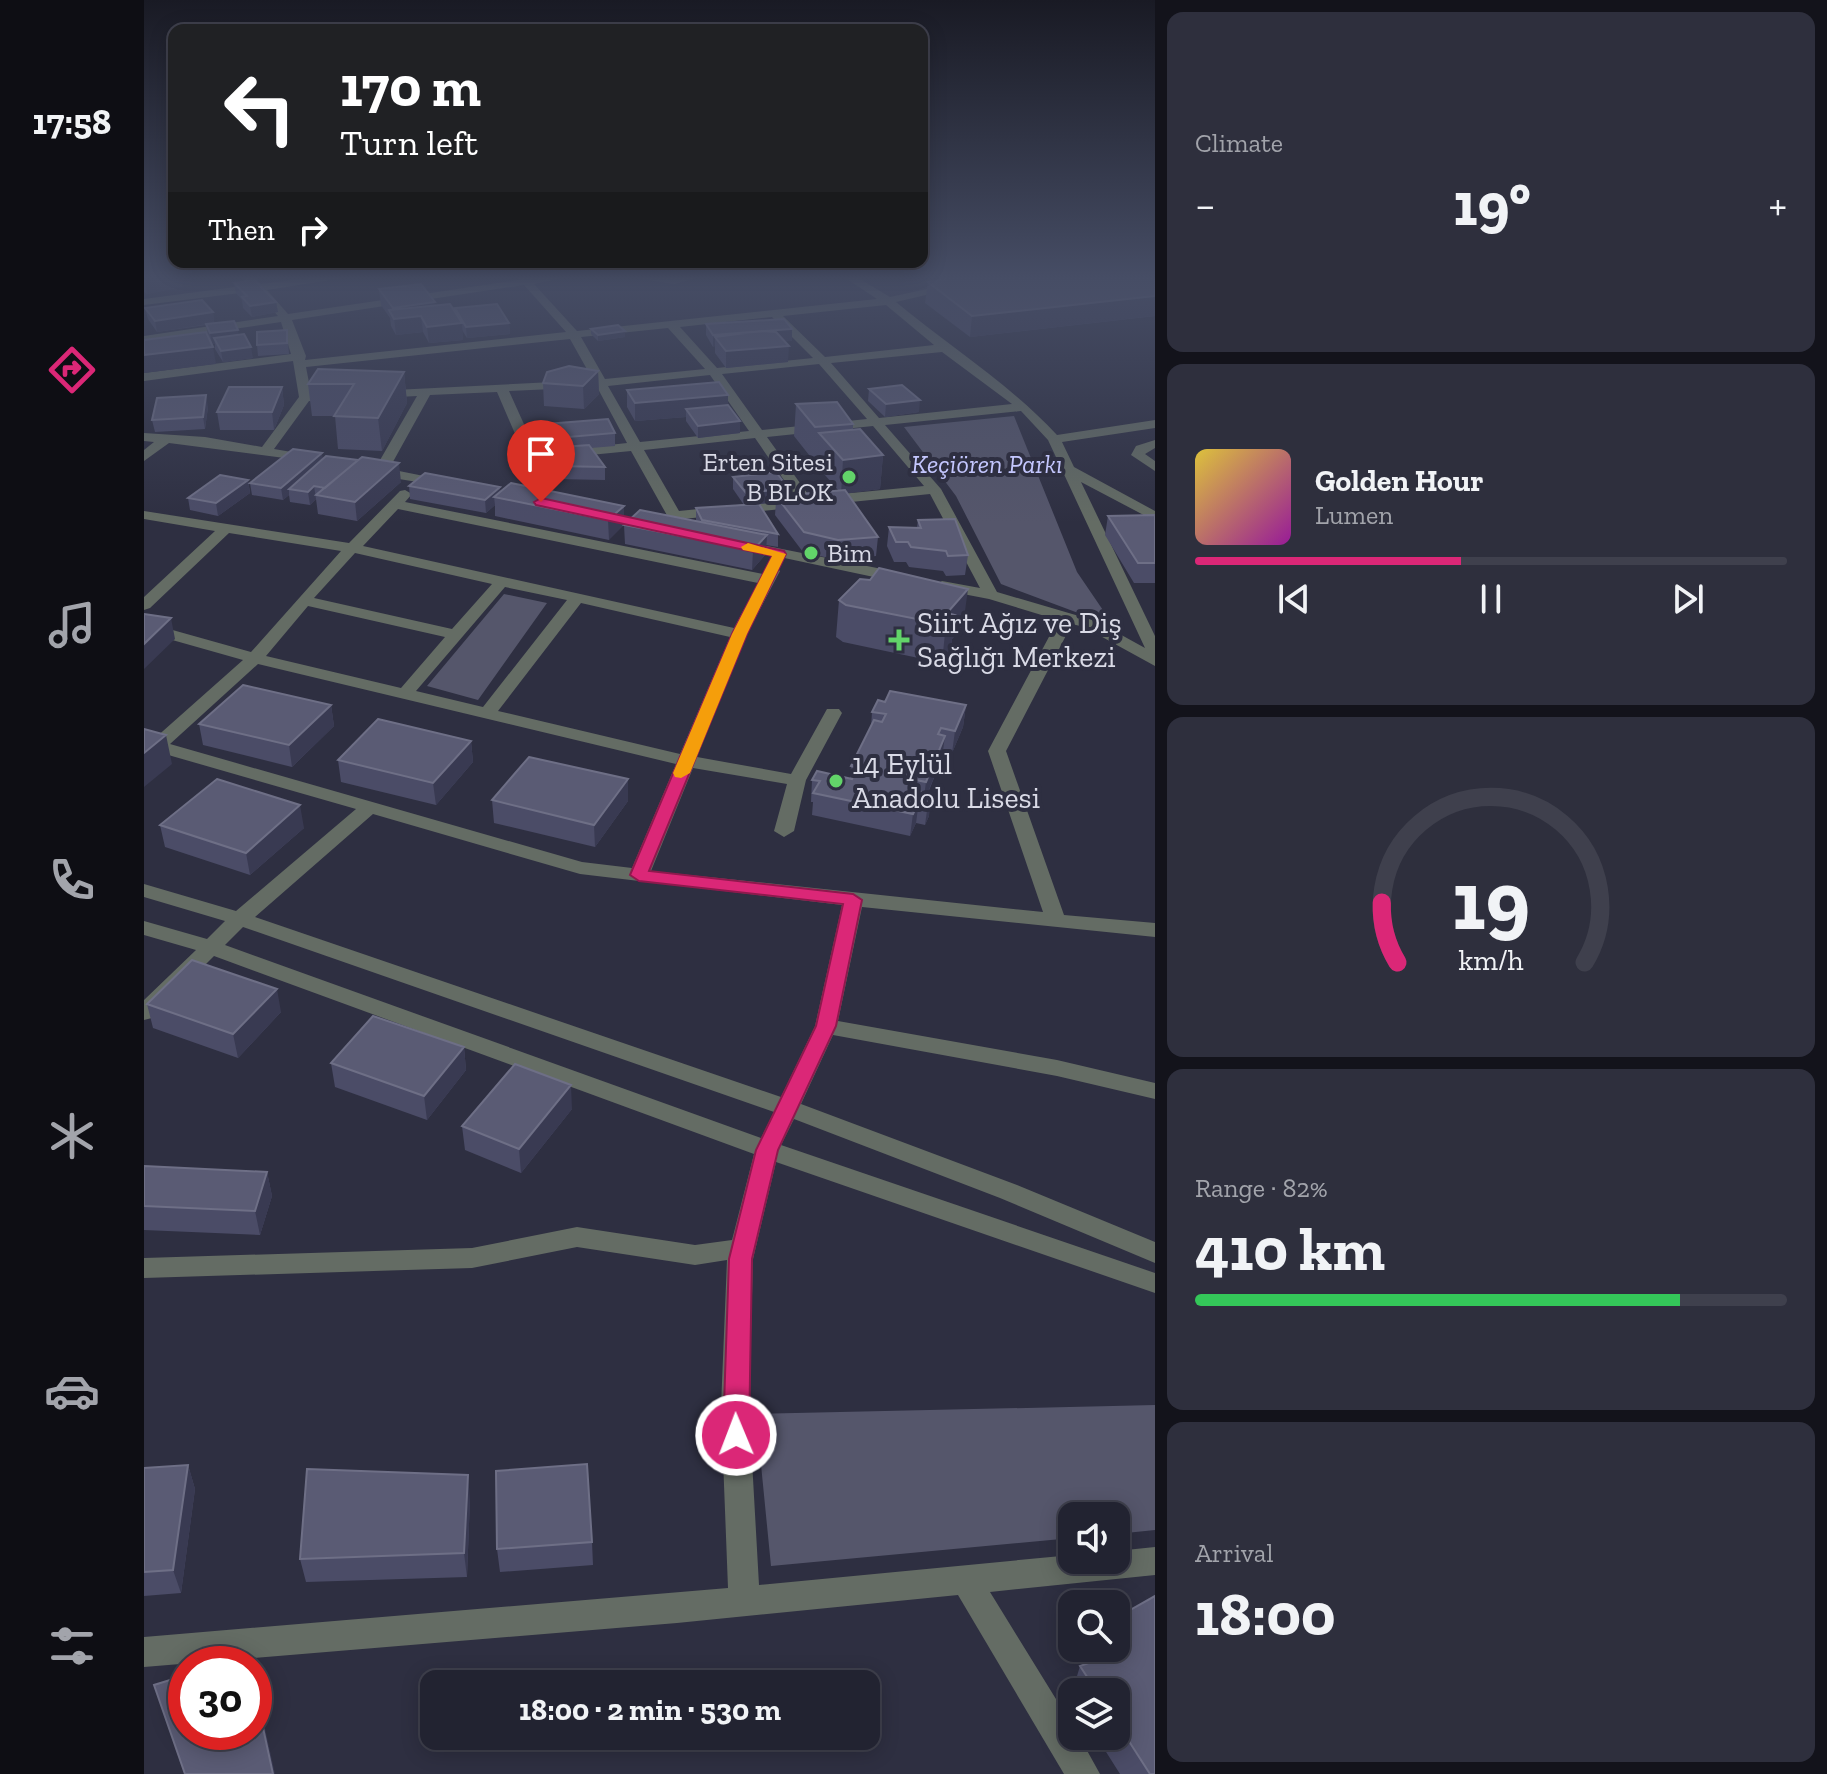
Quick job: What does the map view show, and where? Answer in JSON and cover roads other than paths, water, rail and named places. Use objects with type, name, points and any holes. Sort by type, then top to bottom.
[{"type":"street","points":[[144,377],[323,358]]},
{"type":"street","points":[[587,358],[680,528],[808,504],[934,489]]},
{"type":"street","points":[[701,358],[808,504]]},
{"type":"street","points":[[820,358],[934,489],[991,595]]},
{"type":"street","points":[[365,395],[601,383],[853,358]]},
{"type":"street","points":[[957,358],[1024,407],[1054,439],[1155,653]]},
{"type":"street","points":[[266,451],[305,397],[301,360]]},
{"type":"street","points":[[501,388],[532,457],[540,502]]},
{"type":"street","points":[[380,472],[425,393]]},
{"type":"street","points":[[305,397],[350,396]]},
{"type":"street","points":[[532,457],[1024,407]]},
{"type":"street","points":[[144,422],[155,437],[205,441],[319,460]]},
{"type":"street","points":[[1054,439],[1155,424]]},
{"type":"street","points":[[144,457],[155,437]]},
{"type":"street","points":[[1155,444],[1141,449],[1138,455],[1155,467]]},
{"type":"street","points":[[365,469],[464,488]]},
{"type":"street","points":[[1069,470],[1155,517]]},
{"type":"street","points":[[150,744],[255,658],[304,600],[419,480]]},
{"type":"street","points":[[395,504],[768,580]]},
{"type":"street","points":[[144,515],[352,548],[739,634]]},
{"type":"street","points":[[144,605],[226,528]]},
{"type":"street","points":[[612,548],[629,530]]},
{"type":"street","points":[[725,541],[991,595],[1090,624],[1155,661]]},
{"type":"street","points":[[639,875],[739,634],[780,554]]},
{"type":"street","points":[[405,694],[503,580]]},
{"type":"street","points":[[488,713],[576,599]]},
{"type":"street","points":[[304,600],[455,635]]},
{"type":"street","points":[[1056,920],[997,751],[1067,617]]},
{"type":"street","points":[[144,627],[255,658],[686,761],[797,780]]},
{"type":"street","points":[[784,831],[797,780],[833,713]]},
{"type":"street","points":[[150,744],[580,868],[853,900],[1155,930]]},
{"type":"street","points":[[144,1013],[241,918],[367,809]]},
{"type":"street","points":[[144,890],[241,918],[788,1107],[1083,1221],[1155,1253]]},
{"type":"street","points":[[744,1602],[735,1407],[743,1248],[767,1150],[826,1026],[853,900]]},
{"type":"street","points":[[144,928],[211,947],[767,1150],[1155,1283]]},
{"type":"street","points":[[826,1026],[1057,1068],[1155,1091]]},
{"type":"street","points":[[144,1268],[472,1258],[577,1237],[695,1255],[743,1248]]},
{"type":"street","points":[[144,1652],[744,1602],[1155,1561]]},
{"type":"street","points":[[966,1580],[1083,1774]]},
{"type":"place","name":"Erten Sitesi B BLOK","points":[[849,477]]},
{"type":"place","name":"Bim","points":[[811,553]]},
{"type":"place","name":"Siirt Ağız ve Diş Sağlığı Merkezi","points":[[899,640]]},
{"type":"place","name":"14 Eylül Anadolu Lisesi","points":[[836,781]]},
{"type":"park label","name":"Keçiören Parkı","points":[[987,464]]}]
